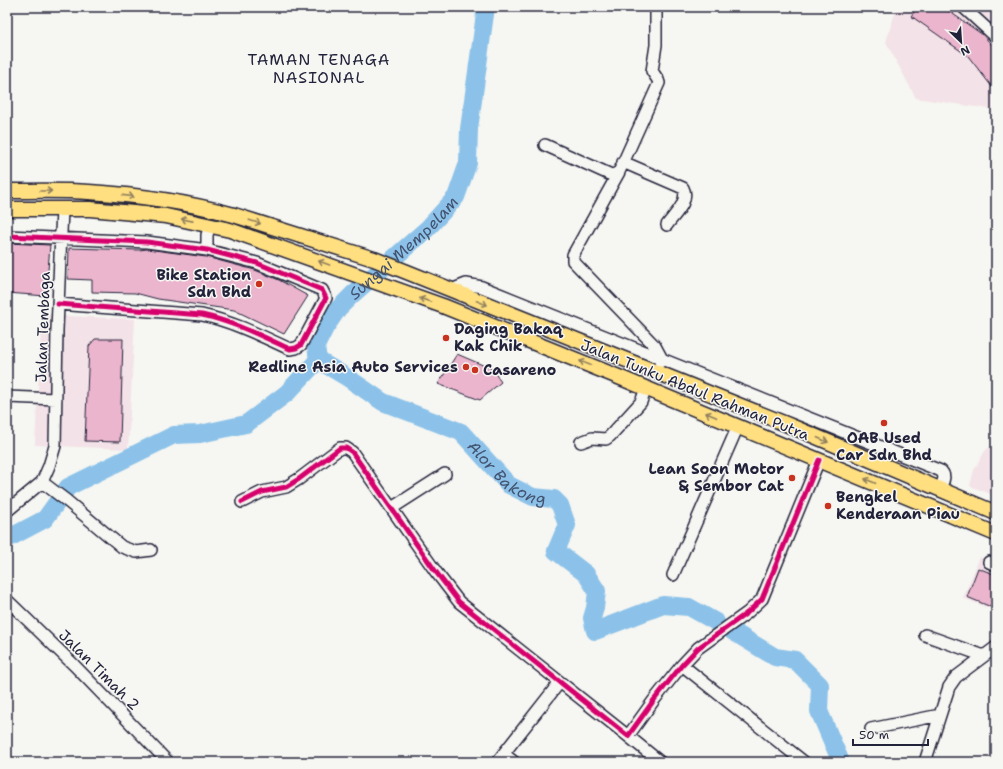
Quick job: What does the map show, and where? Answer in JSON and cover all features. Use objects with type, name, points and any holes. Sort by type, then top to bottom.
[{"type":"main road","name":"Jalan Tunku Abdul Rahman Putra","points":[[7,191],[89,192],[168,200],[234,215],[374,260],[450,290],[658,365],[786,424],[996,513]]},
{"type":"main road","name":"Jalan Tunku Abdul Rahman Putra","points":[[7,209],[90,209],[166,216],[230,230],[443,306],[646,388],[996,534]]},
{"type":"street","points":[[656,7],[656,45],[652,71],[658,80],[658,83],[621,167],[573,255],[573,261],[655,346],[658,365]]},
{"type":"street","points":[[963,7],[996,37]]},
{"type":"street","points":[[545,145],[609,174],[613,175],[621,167]]},
{"type":"street","points":[[621,167],[683,188],[685,199],[667,225]]},
{"type":"street","name":"Jalan Tembaga","points":[[42,482],[55,446],[62,208]]},
{"type":"street","points":[[207,250],[207,236],[210,225]]},
{"type":"street","points":[[7,236],[147,242],[207,250],[257,263],[322,290],[326,298],[301,345],[290,349],[239,325],[202,315],[58,304]]},
{"type":"street","points":[[581,442],[592,438],[606,439],[610,436],[641,402],[646,388]]},
{"type":"street","points":[[7,397],[56,399]]},
{"type":"street","points":[[673,575],[738,426]]},
{"type":"street","points":[[242,502],[262,492],[286,487],[340,448],[346,448],[352,452],[436,572],[459,602],[660,762]]},
{"type":"street","points":[[628,736],[654,700],[682,665],[698,648],[747,613],[762,599],[819,460]]},
{"type":"street","points":[[392,508],[445,474]]},
{"type":"street","points":[[7,511],[42,482],[67,500],[122,547],[136,552],[151,550]]},
{"type":"street","name":"Jalan Timah 2","points":[[7,600],[74,665],[168,762]]},
{"type":"street","points":[[924,635],[984,656]]},
{"type":"street","points":[[925,762],[949,687],[956,678],[996,647]]},
{"type":"street","points":[[682,665],[804,762]]},
{"type":"street","points":[[514,762],[501,758],[560,682]]},
{"type":"street","points":[[871,729],[940,715]]},
{"type":"shaded area","points":[[897,7],[985,7],[996,15],[996,110],[916,98],[886,42]]},
{"type":"shaded area","points":[[42,315],[135,319],[128,449],[35,445]]},
{"type":"shaded area","points":[[996,442],[996,496],[970,486],[974,470],[985,451]]},
{"type":"shaded area","points":[[980,557],[996,564],[996,611],[963,598]]},
{"type":"building","points":[[918,7],[943,7],[983,35],[996,50],[996,92],[968,56],[911,16]]},
{"type":"building","points":[[7,243],[50,245],[46,296],[7,293]]},
{"type":"building","points":[[69,248],[147,249],[206,257],[255,270],[279,280],[308,296],[284,334],[234,310],[158,299],[135,293],[92,292],[92,280],[68,279]]},
{"type":"building","points":[[95,339],[123,339],[120,442],[85,441],[89,346]]},
{"type":"building","points":[[457,354],[492,369],[501,382],[480,400],[438,384]]},
{"type":"building","points":[[978,568],[996,575],[996,609],[967,597]]},
{"type":"waterway","name":"Sungai Mempelam","points":[[318,360],[316,346],[325,328],[338,309],[428,228],[456,197],[468,163],[469,129],[486,7]]},
{"type":"waterway","name":"Alor Bakong","points":[[318,360],[383,402],[461,432],[509,485],[533,497],[554,499],[560,505],[567,525],[556,551],[586,574],[597,591],[592,618],[595,631],[663,605],[689,607],[716,622]]},
{"type":"waterway","points":[[7,539],[45,519],[68,487],[174,435],[200,434],[246,424],[287,393],[318,360]]},
{"type":"waterway","name":"Alor Bakong","points":[[732,631],[775,657],[795,660],[820,685],[819,711],[841,762]]},
{"type":"cycle path","points":[[7,236],[147,242],[207,250],[257,263],[322,290],[326,298],[301,345],[290,349],[236,325],[202,315],[58,304]]},
{"type":"cycle path","points":[[242,502],[262,492],[286,487],[340,448],[346,448],[352,452],[436,572],[459,602],[628,736],[654,700],[682,665],[698,648],[747,613],[762,599],[819,460]]},
{"type":"place","name":"Bike Station Sdn Bhd","points":[[259,284]]},
{"type":"place","name":"Daging Bakaq Kak Chik","points":[[446,338]]},
{"type":"place","name":"Redline Asia Auto Services","points":[[466,367]]},
{"type":"place","name":"Casareno","points":[[475,370]]},
{"type":"place","name":"OAB Used Car Sdn Bhd","points":[[884,423]]},
{"type":"place","name":"Lean Soon Motor & Sembor Cat","points":[[792,478]]},
{"type":"place","name":"Bengkel Kenderaan Piau","points":[[828,506]]},
{"type":"district","name":"TAMAN TENAGA NASIONAL","points":[[319,68]]}]
